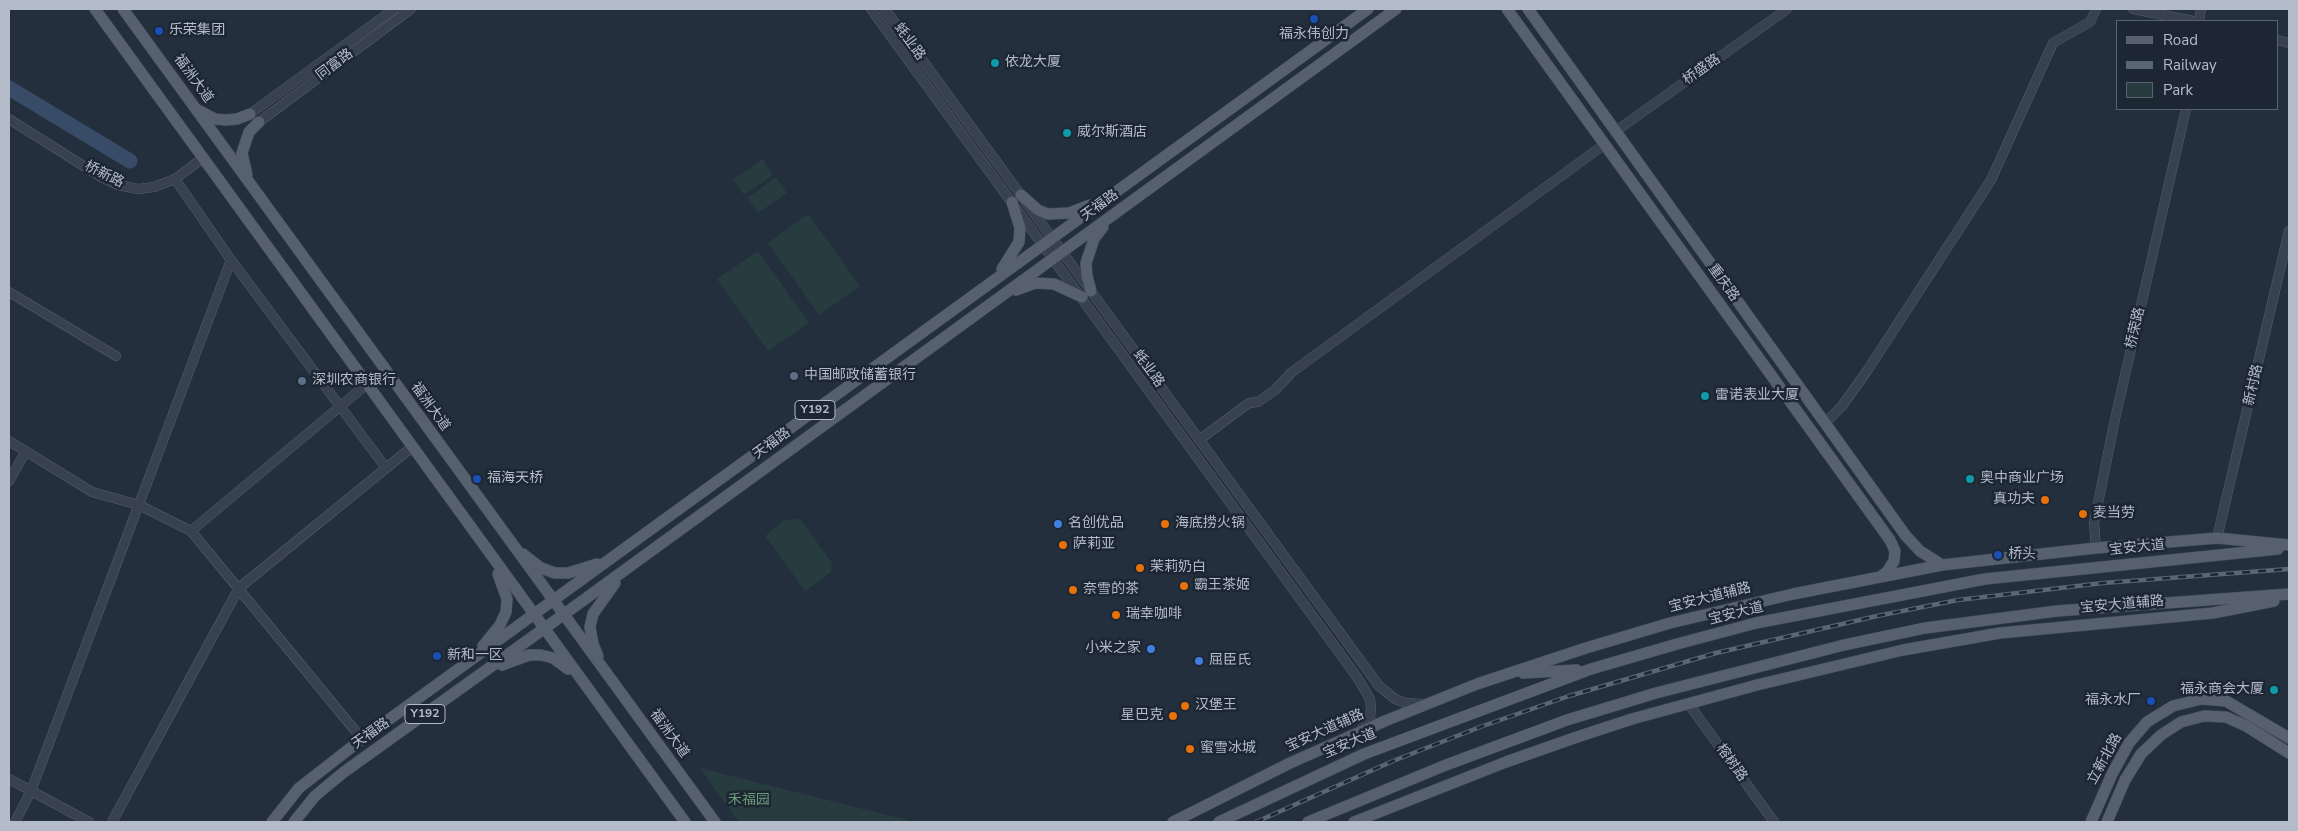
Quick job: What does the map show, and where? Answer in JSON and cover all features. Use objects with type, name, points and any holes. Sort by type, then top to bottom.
[{"type":"main road","points":[[95,9],[685,822]]},
{"type":"main road","name":"福洲大道","points":[[123,9],[506,538],[715,822]]},
{"type":"main road","name":"天福路","points":[[272,822],[298,788],[362,739],[1368,9]]},
{"type":"main road","name":"天福路","points":[[294,822],[330,782],[626,570],[1396,9]]},
{"type":"main road","name":"重庆路","points":[[1507,9],[1894,545],[1894,561],[1887,572],[1881,576]]},
{"type":"main road","name":"重庆路","points":[[1531,11],[1912,543],[1942,566]]},
{"type":"main road","points":[[196,109],[215,119],[255,118],[242,153],[249,182]]},
{"type":"main road","points":[[1017,199],[1048,214],[1058,214],[1080,210],[1112,195]]},
{"type":"main road","points":[[989,284],[1012,256],[1019,242],[1020,228],[1017,199]]},
{"type":"main road","points":[[997,300],[1035,283],[1054,284],[1087,294],[1089,250],[1101,229],[1123,208]]},
{"type":"main road","points":[[1853,488],[1866,479]]},
{"type":"main road","points":[[506,538],[541,568],[555,573],[568,573],[610,559]]},
{"type":"main road","name":"宝安大道辅路","points":[[1173,822],[1290,763],[1360,731],[1427,704],[1507,674],[1670,623],[1793,594],[1942,566],[2096,548],[2217,538],[2289,546]]},
{"type":"main road","name":"宝安大道","points":[[1219,822],[1364,754],[1591,669],[1756,623],[1984,580],[2289,546]]},
{"type":"main road","points":[[469,661],[500,625],[506,612],[507,599],[503,584],[486,550]]},
{"type":"main road","points":[[604,671],[593,644],[590,627],[593,614],[602,599],[626,570]]},
{"type":"main road","points":[[1308,822],[1446,765],[1567,720],[1665,691],[1824,650],[1926,628],[2057,611],[2289,596]]},
{"type":"main road","name":"宝安大道辅路","points":[[1354,822],[1515,759],[1614,725],[1756,685],[1933,645],[2000,633],[2213,613],[2289,596]]},
{"type":"main road","points":[[478,676],[528,655],[541,655],[553,658],[566,666],[586,688]]},
{"type":"main road","points":[[1507,674],[1591,669]]},
{"type":"main road","name":"立新北路","points":[[2092,822],[2112,774],[2129,743],[2147,722],[2173,706],[2194,700],[2220,700],[2239,707],[2289,738]]},
{"type":"main road","name":"立新北路","points":[[2107,822],[2125,780],[2141,754],[2161,734],[2181,722],[2204,716],[2226,717],[2246,726],[2289,753]]},
{"type":"street","name":"同富路","points":[[255,118],[394,9]]},
{"type":"street","name":"同富路","points":[[255,118],[411,9]]},
{"type":"street","name":"蚝业路","points":[[871,9],[1017,199]]},
{"type":"street","name":"蚝业路","points":[[885,9],[1048,242],[1200,440],[1379,686],[1395,699],[1406,704],[1427,704]]},
{"type":"street","name":"桥盛路","points":[[1616,131],[1787,9]]},
{"type":"street","points":[[1825,423],[1842,406],[1867,371],[1991,180],[2053,43],[2090,22],[2096,9]]},
{"type":"street","points":[[2133,9],[2188,20]]},
{"type":"street","name":"桥荣路","points":[[2096,548],[2094,523],[2113,428],[2186,110]]},
{"type":"street","name":"桥新路","points":[[9,120],[101,177],[118,185],[138,189],[154,187],[175,178],[203,158]]},
{"type":"street","points":[[1200,440],[1249,404],[1258,402],[1275,390],[1292,372],[1605,144]]},
{"type":"street","points":[[175,178],[231,260],[386,468]]},
{"type":"street","name":"新村路","points":[[2217,538],[2289,234]]},
{"type":"street","points":[[15,822],[31,791],[231,260]]},
{"type":"street","points":[[9,292],[116,356]]},
{"type":"street","name":"蚝业路","points":[[1087,294],[1365,690],[1371,708],[1370,718],[1360,731]]},
{"type":"street","points":[[191,531],[367,384]]},
{"type":"street","points":[[9,441],[92,492],[139,505],[191,531],[362,739]]},
{"type":"street","points":[[112,822],[239,588],[412,447]]},
{"type":"street","points":[[9,480],[26,451]]},
{"type":"street","name":"榕树路","points":[[1688,703],[1774,822]]},
{"type":"street","points":[[9,779],[89,822]]},
{"type":"green space","points":[[762,159],[773,175],[744,195],[733,180]]},
{"type":"green space","points":[[776,177],[787,193],[758,213],[747,198]]},
{"type":"green space","points":[[808,214],[860,286],[819,315],[768,243]]},
{"type":"green space","points":[[758,251],[809,323],[768,351],[717,279]]},
{"type":"green space","points":[[800,519],[832,563],[831,572],[805,591],[765,536],[785,520]]},
{"type":"green space","name":"禾福园","points":[[700,768],[915,822],[739,822]]},
{"type":"waterway","points":[[9,88],[130,161]]},
{"type":"railway","points":[[1256,822],[1393,761],[1480,727],[1569,696],[1716,653],[1877,616],[1958,600],[2103,583],[2289,569]]},
{"type":"place","name":"福永伟创力","points":[[1314,19]]},
{"type":"place","name":"乐荣集团","points":[[159,31]]},
{"type":"place","name":"依龙大厦","points":[[995,63]]},
{"type":"place","name":"威尔斯酒店","points":[[1067,133]]},
{"type":"place","name":"中国邮政储蓄银行","points":[[794,376]]},
{"type":"place","name":"深圳农商银行","points":[[302,381]]},
{"type":"place","name":"雷诺表业大厦","points":[[1705,396]]},
{"type":"place","name":"福海天桥","points":[[477,479]]},
{"type":"place","name":"奥中商业广场","points":[[1970,479]]},
{"type":"place","name":"真功夫","points":[[2045,500]]},
{"type":"place","name":"麦当劳","points":[[2083,514]]},
{"type":"place","name":"名创优品","points":[[1058,524]]},
{"type":"place","name":"海底捞火锅","points":[[1165,524]]},
{"type":"place","name":"萨莉亚","points":[[1063,545]]},
{"type":"place","name":"桥头","points":[[1998,555]]},
{"type":"place","name":"茉莉奶白","points":[[1140,568]]},
{"type":"place","name":"霸王茶姬","points":[[1184,586]]},
{"type":"place","name":"奈雪的茶","points":[[1073,590]]},
{"type":"place","name":"瑞幸咖啡","points":[[1116,615]]},
{"type":"place","name":"小米之家","points":[[1151,649]]},
{"type":"place","name":"新和一区","points":[[437,656]]},
{"type":"place","name":"屈臣氏","points":[[1199,661]]},
{"type":"place","name":"福永商会大厦","points":[[2274,690]]},
{"type":"place","name":"福永水厂","points":[[2151,701]]},
{"type":"place","name":"汉堡王","points":[[1185,706]]},
{"type":"place","name":"星巴克","points":[[1173,716]]},
{"type":"place","name":"蜜雪冰城","points":[[1190,749]]}]
